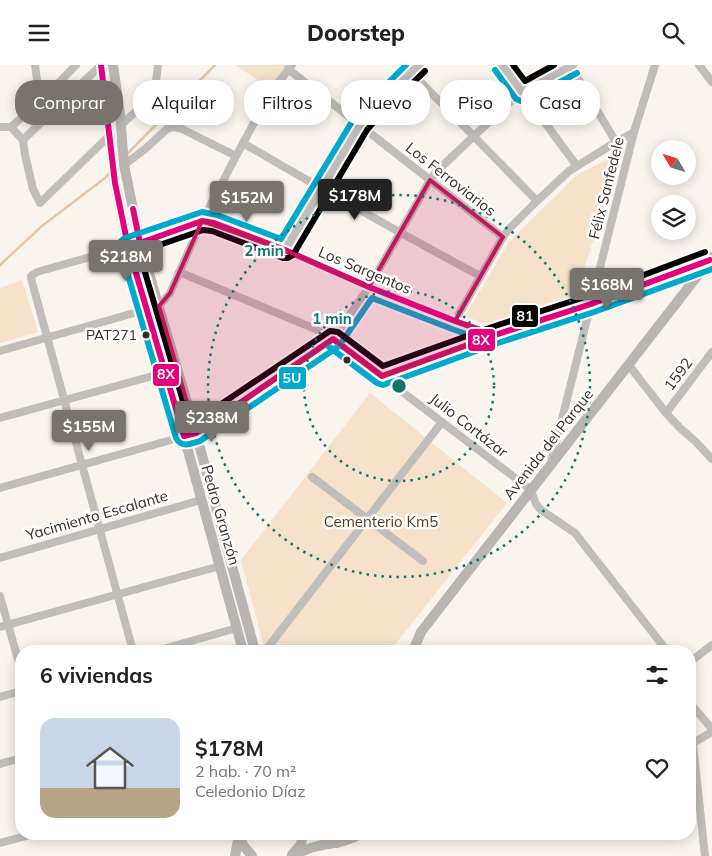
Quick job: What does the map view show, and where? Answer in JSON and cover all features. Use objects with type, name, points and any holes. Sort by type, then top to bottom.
[{"type":"main road","name":"Pedro Granzón","points":[[101,65],[115,183],[128,246],[184,437],[241,645]]},
{"type":"main road","name":"Pedro Granzón","points":[[112,65],[114,80]]},
{"type":"main road","name":"Pedro Granzón","points":[[121,125],[124,165],[140,243],[196,433],[253,645]]},
{"type":"main road","name":"Avenida del Parque","points":[[416,645],[421,632],[711,259]]},
{"type":"main road","points":[[235,856],[239,840]]},
{"type":"main road","points":[[242,840],[243,845],[252,856]]},
{"type":"main road","points":[[292,856],[298,849],[301,840]]},
{"type":"main road","points":[[330,840],[338,843]]},
{"type":"main road","points":[[292,856],[306,849],[349,840]]},
{"type":"street","points":[[35,65],[37,80]]},
{"type":"street","points":[[61,80],[76,65]]},
{"type":"street","points":[[23,140],[101,65]]},
{"type":"street","points":[[123,123],[155,91],[158,65]]},
{"type":"street","points":[[404,65],[537,201]]},
{"type":"street","points":[[403,80],[419,65]]},
{"type":"street","points":[[502,65],[521,91]]},
{"type":"street","points":[[544,80],[572,65],[616,141]]},
{"type":"street","name":"Félix Sanfedele","points":[[551,465],[634,131],[655,65]]},
{"type":"street","points":[[699,65],[712,82]]},
{"type":"street","points":[[0,351],[159,306],[170,293],[202,221],[243,143],[271,93],[290,67]]},
{"type":"street","name":"Los Ferroviarios","points":[[290,67],[341,109]]},
{"type":"street","points":[[0,489],[196,433],[333,339],[369,287],[436,172],[521,93]]},
{"type":"street","points":[[0,127],[11,127],[15,124]]},
{"type":"street","points":[[285,250],[360,125]]},
{"type":"street","name":"Los Ferroviarios","points":[[360,125],[503,237]]},
{"type":"street","points":[[547,125],[577,166]]},
{"type":"street","points":[[11,127],[23,140],[33,189],[40,203],[109,136]]},
{"type":"street","points":[[124,165],[145,149],[166,129],[173,127],[180,128],[236,156]]},
{"type":"street","points":[[455,321],[508,229],[569,171],[634,131]]},
{"type":"street","points":[[243,143],[321,189],[480,276]]},
{"type":"street","points":[[131,645],[31,276],[37,272],[140,243],[202,221]]},
{"type":"street","name":"Los Sargentos","points":[[202,221],[214,223],[285,250],[369,287],[495,335]]},
{"type":"street","points":[[382,375],[495,335],[591,304],[711,259]]},
{"type":"street","name":"Julio Cortázar","points":[[179,271],[314,328],[333,339],[531,490]]},
{"type":"street","name":"1592","points":[[666,413],[712,351]]},
{"type":"street","points":[[628,364],[666,413],[712,459]]},
{"type":"street","points":[[0,418],[177,369]]},
{"type":"street","points":[[270,645],[442,422]]},
{"type":"street","points":[[312,477],[423,561]]},
{"type":"street","points":[[531,490],[536,504],[542,510],[575,533],[662,645]]},
{"type":"street","name":"Yacimiento Escalante","points":[[0,558],[201,499]]},
{"type":"street","points":[[208,523],[220,520]]},
{"type":"street","points":[[0,627],[220,566]]},
{"type":"street","points":[[0,595],[15,649]]},
{"type":"street","points":[[177,645],[237,628]]},
{"type":"street","points":[[696,657],[712,645]]},
{"type":"street","points":[[0,697],[15,693]]},
{"type":"street","points":[[696,710],[712,730],[696,741]]},
{"type":"street","points":[[0,764],[15,760]]},
{"type":"street","points":[[696,771],[705,856]]},
{"type":"street","points":[[0,843],[15,839]]},
{"type":"highlighted area","points":[[430,180],[503,237],[455,321],[495,335],[382,376],[333,339],[196,433],[159,306],[170,293],[202,221],[285,250],[369,287]]},
{"type":"green space","points":[[235,65],[288,65],[278,80],[258,80]]},
{"type":"green space","points":[[614,156],[617,165],[575,298],[494,328],[465,316],[509,242],[577,175]]},
{"type":"green space","points":[[22,280],[38,332],[0,343],[0,288]]},
{"type":"green space","name":"Cementerio Km5","points":[[370,393],[507,503],[395,645],[263,645],[241,560]]},
{"type":"waterway","points":[[127,154],[215,65]]},
{"type":"waterway","points":[[0,265],[42,226],[105,178],[111,171]]},
{"type":"transit line","name":"8X","points":[[101,65],[115,183],[128,246],[184,436],[196,433],[333,339],[382,376],[495,335],[591,304],[710,260]]},
{"type":"transit line","name":"5U","points":[[406,65],[353,120],[281,239],[217,215],[202,212],[121,241],[120,248],[176,438],[183,444],[200,441],[339,346],[372,298],[492,343]]},
{"type":"transit line","name":"81","points":[[513,65],[525,81],[554,65]]},
{"type":"transit line","name":"5U","points":[[495,70],[516,99],[521,101],[577,73]]},
{"type":"transit line","name":"81","points":[[425,71],[367,130],[293,255],[283,258],[212,231],[203,230],[139,252],[190,425],[330,331],[338,332],[383,366],[492,327],[588,296],[705,252]]},
{"type":"transit line","name":"8X","points":[[133,209],[140,243],[202,221],[214,223],[285,250],[369,287],[495,335]]},
{"type":"transit line","name":"5U","points":[[328,346],[377,383],[383,385],[712,269]]},
{"type":"place","name":"PAT271","points":[[146,335]]}]
